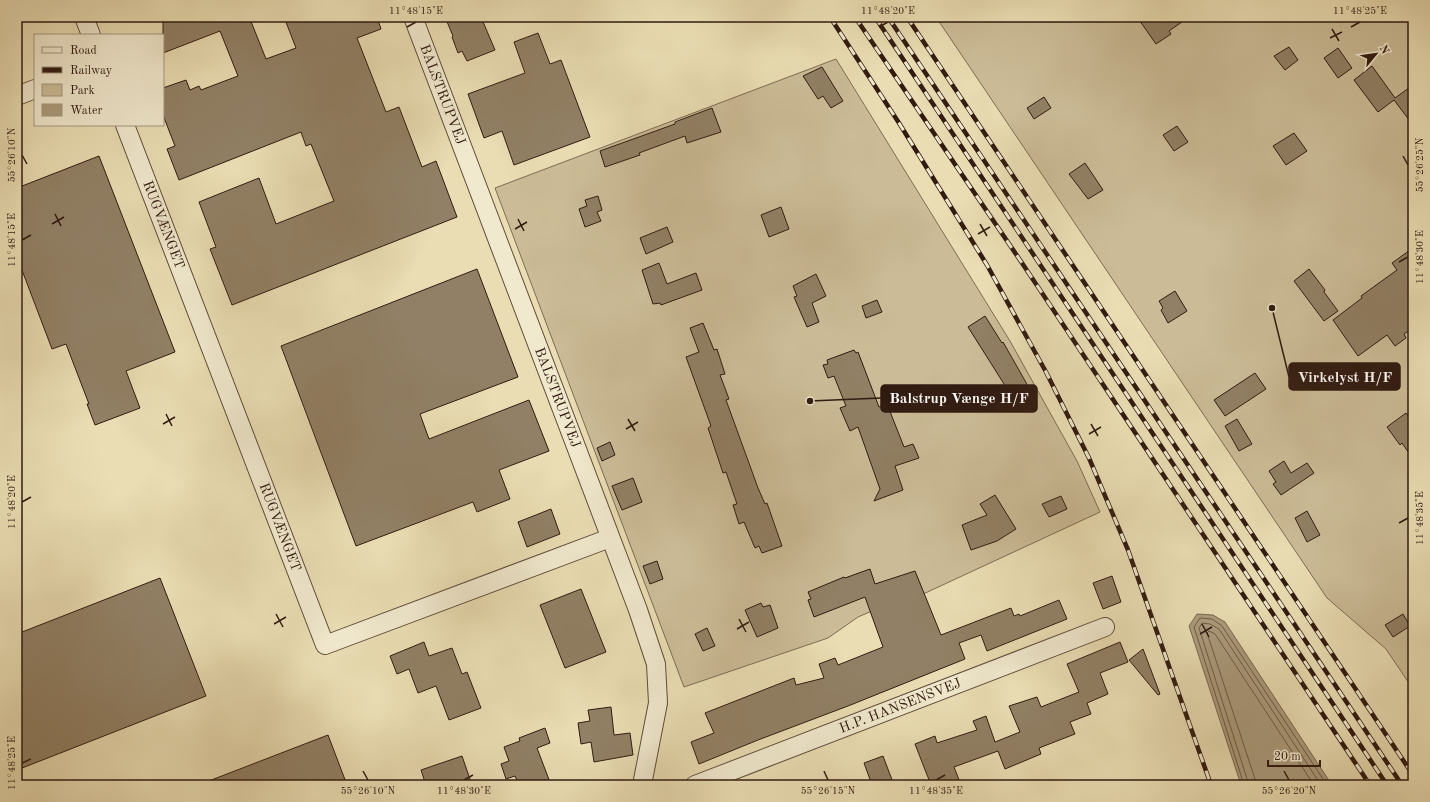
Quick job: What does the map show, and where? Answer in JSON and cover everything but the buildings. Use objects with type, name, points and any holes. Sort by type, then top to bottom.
[{"type":"street","points":[[84,17],[91,34]]},
{"type":"street","name":"BALSTRUPVEJ","points":[[413,17],[638,610],[656,664],[658,703],[642,785]]},
{"type":"street","points":[[17,96],[34,89]]},
{"type":"street","name":"RUGVÆNGET","points":[[125,126],[325,645],[610,538]]},
{"type":"street","name":"H.P. HANSENSVEJ","points":[[695,785],[1105,627]]},
{"type":"green space","points":[[936,17],[1413,17],[1413,689],[1386,649],[1327,598]]},
{"type":"green space","points":[[836,59],[1010,341],[1077,461],[1100,512],[906,602],[886,605],[858,617],[828,638],[684,687],[495,188]]},
{"type":"water","points":[[1197,614],[1213,615],[1225,622],[1332,785],[1241,785],[1189,626]]},
{"type":"railway","points":[[830,17],[899,123],[987,265],[1046,372],[1089,458],[1128,550],[1211,785]]},
{"type":"railway","points":[[855,17],[1022,263],[1370,785]]},
{"type":"railway","points":[[875,17],[1387,785]]},
{"type":"railway","points":[[888,17],[1402,785]]},
{"type":"railway","points":[[907,17],[1413,775]]},
{"type":"place","name":"Virkelyst H/F","points":[[1272,308]]},
{"type":"place","name":"Balstrup Vænge H/F","points":[[810,401]]}]
